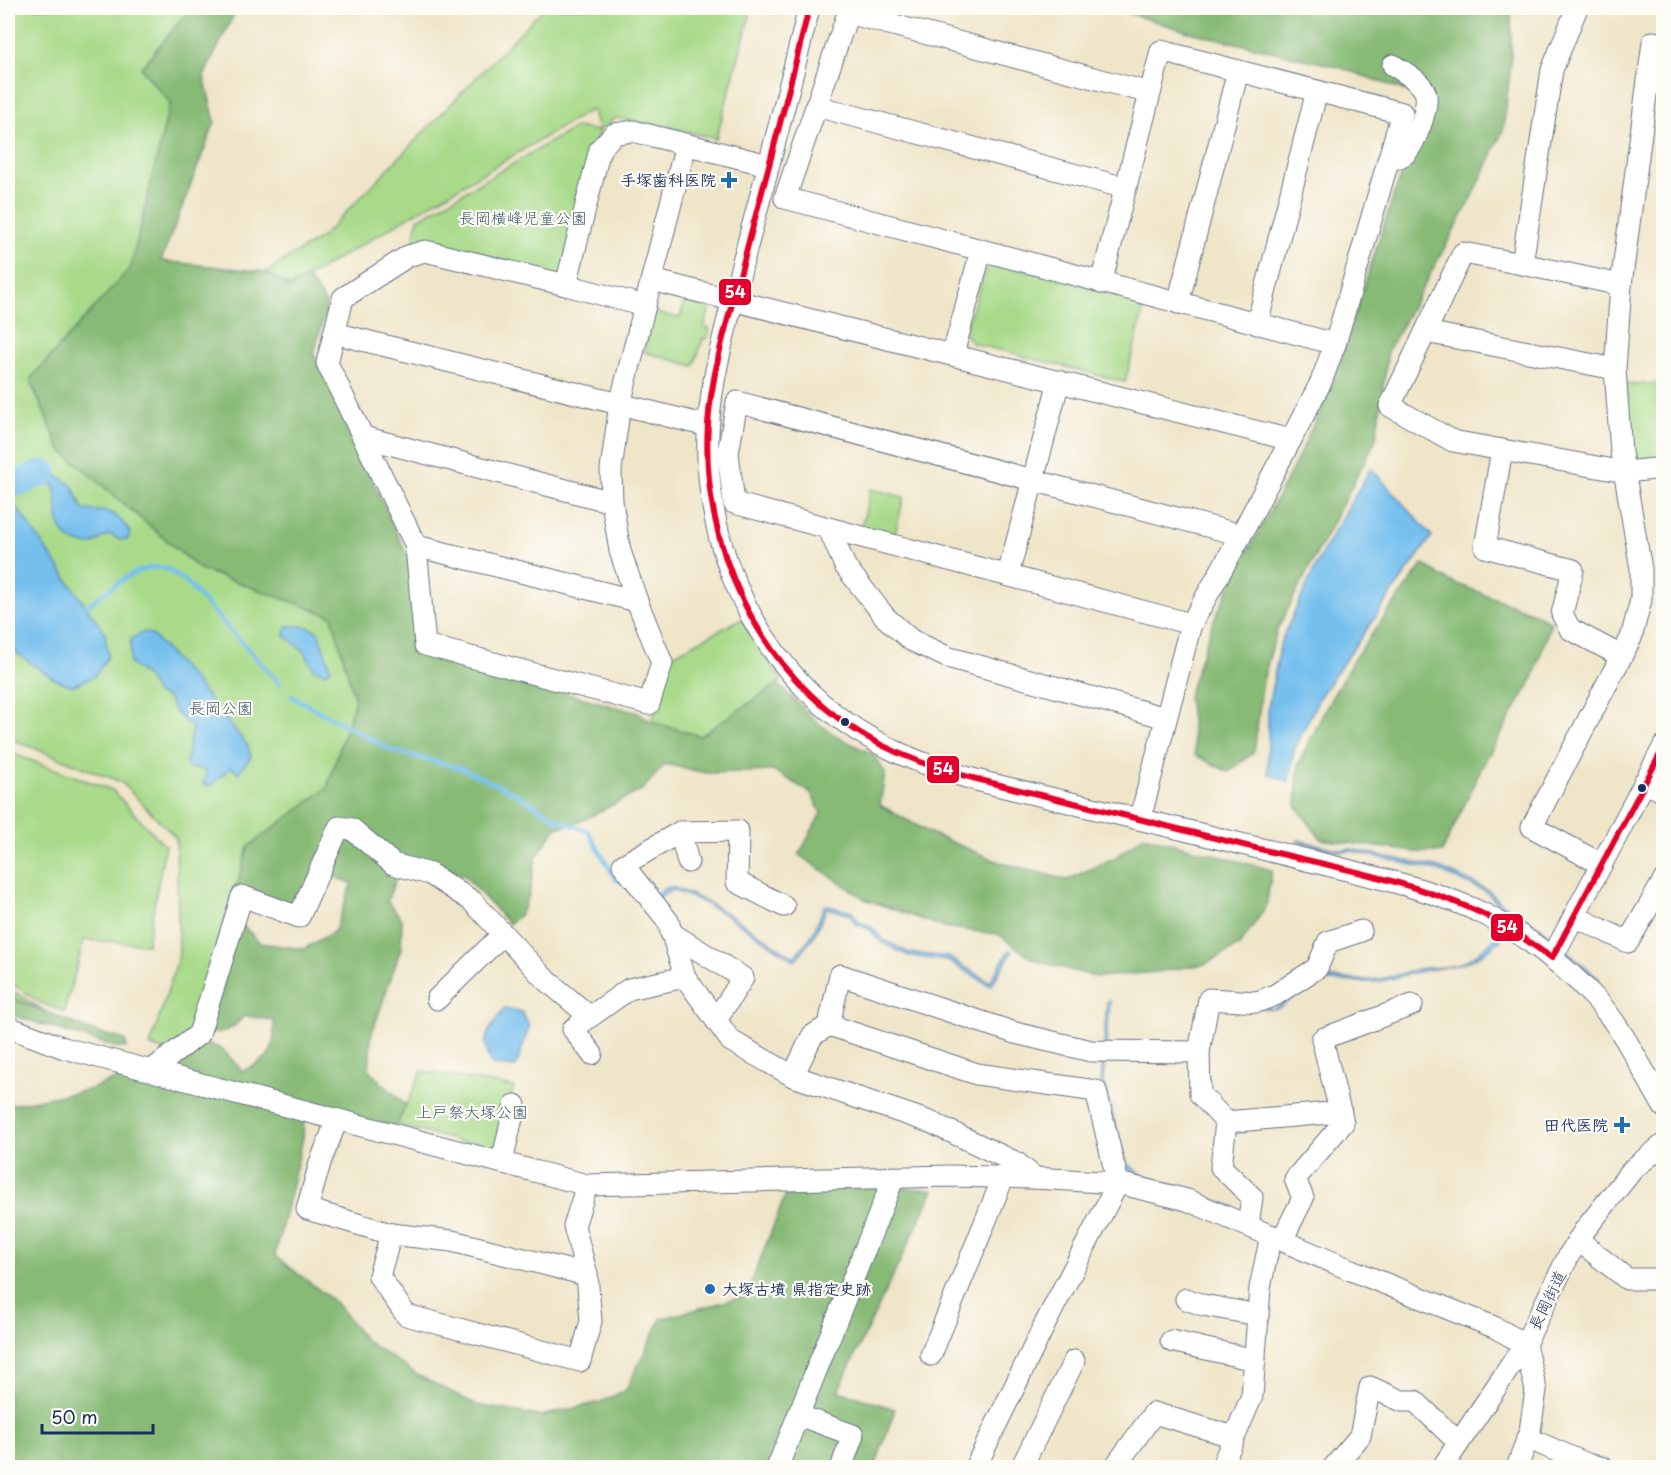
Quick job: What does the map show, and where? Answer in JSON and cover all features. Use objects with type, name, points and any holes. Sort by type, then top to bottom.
[{"type":"street","points":[[809,8],[733,300],[712,392],[708,426],[708,458],[715,522],[730,571],[754,621],[794,677],[819,703],[845,724],[902,754],[967,777],[1355,872],[1424,891],[1484,914],[1552,957],[1595,999],[1614,1023],[1664,1107]]},
{"type":"street","points":[[1522,264],[1552,70],[1577,8]]},
{"type":"street","points":[[1150,93],[848,13],[785,198],[1335,344]]},
{"type":"street","points":[[1601,864],[1532,827],[1631,638],[1641,600],[1641,569],[1625,472],[1615,369],[1621,285],[1653,42],[1664,44]]},
{"type":"street","points":[[1101,283],[1161,51],[1402,113],[1335,344],[1321,382],[1191,624],[1140,819]]},
{"type":"street","points":[[1388,159],[1401,157],[1407,151],[1428,103],[1425,91],[1418,83],[1393,65]]},
{"type":"street","points":[[1178,303],[1238,71]]},
{"type":"street","points":[[1257,324],[1317,92]]},
{"type":"street","points":[[816,106],[1126,188]]},
{"type":"street","points":[[566,285],[600,149],[614,134],[633,131],[768,165]]},
{"type":"street","points":[[645,306],[425,251],[408,256],[343,298],[327,363],[416,546],[425,645],[650,704],[662,663],[620,551],[612,502],[611,470],[620,404],[652,280],[686,144]]},
{"type":"street","points":[[953,354],[981,251]]},
{"type":"street","points":[[1621,285],[1463,253],[1390,406],[1453,441],[1625,472],[1664,468]]},
{"type":"street","points":[[652,280],[1291,440]]},
{"type":"street","points":[[1426,332],[1615,369]]},
{"type":"street","points":[[334,333],[708,426]]},
{"type":"street","points":[[1008,575],[1059,381]]},
{"type":"street","points":[[1191,624],[828,529],[734,502],[728,453],[737,402],[1240,535]]},
{"type":"street","points":[[363,437],[612,502]]},
{"type":"street","points":[[1502,450],[1485,547],[1573,570],[1562,614],[1570,629],[1621,656]]},
{"type":"street","points":[[828,529],[845,566],[886,618],[911,640],[947,657],[1166,718]]},
{"type":"street","points":[[416,546],[637,601]]},
{"type":"street","points":[[1552,957],[1664,746]]},
{"type":"street","points":[[1644,782],[1664,792]]},
{"type":"street","points":[[152,1070],[199,1034],[242,896],[299,917],[339,827],[352,829],[393,864],[430,874],[472,901],[543,977],[589,1016]]},
{"type":"street","points":[[784,906],[737,882],[738,831],[680,832],[623,865],[668,921],[685,977],[731,1041],[793,1076],[930,1122],[1017,1163],[1035,1178]]},
{"type":"street","points":[[680,832],[687,862]]},
{"type":"street","points":[[1574,916],[1628,942],[1664,880]]},
{"type":"street","points":[[1248,1225],[1252,1197],[1221,1167],[1226,1122],[1200,1094],[1199,1052],[1209,999],[1257,1002],[1275,995],[1317,968],[1328,942],[1361,931]]},
{"type":"street","points":[[671,933],[743,978],[716,1020]]},
{"type":"street","points":[[437,999],[503,934]]},
{"type":"street","points":[[793,1076],[812,1036],[829,1025],[840,975],[1016,1033],[1090,1051],[1199,1052]]},
{"type":"street","points":[[592,1054],[573,1029],[628,989],[685,977]]},
{"type":"street","points":[[1223,1467],[1252,1396],[1260,1288],[1277,1237],[1303,1198],[1295,1179],[1343,1123],[1322,1039],[1412,1005]]},
{"type":"street","points":[[829,1025],[976,1074],[1096,1091],[1118,1183],[975,1467]]},
{"type":"street","points":[[8,1027],[64,1048],[587,1185],[950,1176],[1035,1178],[1118,1183],[1187,1200],[1350,1270],[1494,1327],[1525,1344],[1536,1390],[1527,1438],[1517,1467]]},
{"type":"street","points":[[502,1162],[515,1105]]},
{"type":"street","points":[[1226,1122],[1341,1112]]},
{"type":"street","points":[[338,1120],[320,1163],[307,1209],[391,1234],[452,1240],[587,1275]]},
{"type":"street","name":"長岡街道","points":[[1442,1467],[1525,1344],[1578,1240],[1633,1169],[1664,1144]]},
{"type":"street","points":[[777,1467],[894,1177]]},
{"type":"street","points":[[931,1354],[1003,1178]]},
{"type":"street","points":[[391,1234],[379,1276],[406,1315],[551,1355],[580,1360],[591,1321],[587,1275],[574,1226],[587,1185]]},
{"type":"street","points":[[1578,1240],[1627,1279],[1664,1279]]},
{"type":"street","points":[[1186,1299],[1203,1305],[1258,1315]]},
{"type":"street","points":[[1171,1341],[1255,1360]]},
{"type":"street","points":[[1021,1467],[1074,1361]]},
{"type":"street","points":[[1333,1467],[1360,1436],[1370,1388],[1402,1401],[1415,1401],[1459,1443]]},
{"type":"street","points":[[1114,1467],[1154,1413],[1234,1437]]},
{"type":"street","points":[[798,1415],[853,1435],[841,1467]]},
{"type":"street","points":[[1527,1438],[1587,1464],[1604,1467]]},
{"type":"green space","name":"長岡公園","points":[[8,8],[191,8],[141,68],[170,103],[131,268],[33,387],[60,449],[200,569],[332,616],[355,700],[327,788],[248,847],[199,1028],[169,1052],[150,1046],[179,955],[176,838],[121,782],[8,738]]},
{"type":"green space","points":[[191,8],[237,8],[204,76],[215,122],[161,261],[266,272],[290,287],[307,277],[327,305],[314,354],[407,555],[422,654],[638,713],[652,722],[700,736],[778,684],[819,724],[841,739],[873,754],[885,773],[880,805],[930,833],[999,862],[1067,880],[1116,857],[1144,836],[1272,870],[1266,907],[1239,946],[1205,964],[1156,972],[1097,977],[1034,960],[998,934],[943,927],[865,899],[799,855],[821,813],[811,793],[775,771],[706,773],[665,764],[642,790],[581,821],[556,828],[536,857],[529,895],[521,913],[509,924],[465,876],[437,865],[403,860],[387,901],[402,919],[401,948],[371,1036],[369,1071],[406,1105],[397,1125],[304,1120],[303,1138],[275,1256],[335,1302],[365,1340],[419,1376],[477,1405],[540,1416],[601,1402],[626,1390],[661,1319],[746,1296],[787,1191],[890,1187],[934,1190],[838,1391],[895,1409],[875,1467],[8,1467],[8,1097],[12,1105],[92,1089],[201,1042],[222,1049],[242,1071],[252,1067],[270,1053],[274,1039],[274,1020],[244,1016],[225,1031],[200,1030],[235,918],[260,943],[304,949],[335,931],[352,883],[315,870],[295,909],[236,890],[248,847],[327,788],[355,700],[332,616],[200,569],[60,449],[30,379],[131,267],[170,103],[141,68]]},
{"type":"green space","points":[[544,8],[752,8],[716,139],[670,127],[615,118],[599,131],[592,109],[290,287],[266,272],[322,237]]},
{"type":"green space","points":[[1112,8],[1511,8],[1511,63],[1503,130],[1474,194],[1388,351],[1376,439],[1277,630],[1263,680],[1254,752],[1229,772],[1195,755],[1188,696],[1213,622],[1240,566],[1294,466],[1332,385],[1394,194],[1431,100],[1339,67],[1189,32]]},
{"type":"green space","name":"長岡横峰児童公園","points":[[576,127],[599,131],[561,281],[413,244],[418,219]]},
{"type":"green space","points":[[989,260],[1146,301],[1125,382],[972,343],[964,333]]},
{"type":"green space","points":[[689,283],[713,299],[704,327],[710,329],[707,339],[703,338],[694,366],[644,352],[650,324],[647,311],[680,318]]},
{"type":"green space","points":[[1663,383],[1663,462],[1631,463],[1626,385]]},
{"type":"green space","points":[[871,489],[904,497],[894,537],[861,528]]},
{"type":"green space","points":[[1423,564],[1449,581],[1536,614],[1551,622],[1533,678],[1483,765],[1442,852],[1415,852],[1321,839],[1296,806],[1298,765],[1327,706],[1354,659]]},
{"type":"green space","points":[[741,619],[782,681],[700,736],[652,722],[669,657]]},
{"type":"green space","points":[[8,752],[112,790],[165,846],[147,944],[84,940],[64,1012],[41,1003],[8,981]]},
{"type":"green space","points":[[8,988],[48,1013],[8,996]]},
{"type":"green space","points":[[8,996],[89,1030],[125,1040],[127,1047],[119,1048],[8,1014]]},
{"type":"green space","name":"上戸祭大塚公園","points":[[422,1071],[514,1087],[497,1147],[492,1150],[397,1125]]},
{"type":"water","points":[[1371,468],[1432,536],[1320,696],[1294,750],[1289,781],[1268,774],[1268,708],[1281,641],[1322,553]]},
{"type":"water","points":[[44,473],[58,477],[71,485],[84,510],[111,513],[120,519],[130,532],[128,539],[120,540],[109,534],[91,545],[75,542],[65,535],[60,526],[52,481]]},
{"type":"water","points":[[8,501],[15,505],[105,633],[108,657],[95,676],[72,686],[54,679],[8,647]]},
{"type":"water","points":[[287,626],[307,627],[318,632],[331,670],[325,673],[314,669],[304,651],[285,636]]},
{"type":"water","points":[[144,632],[152,635],[193,679],[248,746],[251,757],[238,773],[231,767],[210,786],[203,784],[207,773],[203,769],[188,768],[186,764],[192,727],[176,713],[167,697],[156,694],[146,677],[130,664],[131,639]]},
{"type":"water","points":[[1298,840],[1440,868],[1488,890],[1500,902],[1542,928],[1599,979],[1598,982],[1540,930],[1498,904],[1487,892],[1439,871],[1351,851],[1341,852],[1298,842]]},
{"type":"water","points":[[671,887],[719,909],[794,957],[812,935],[825,905],[852,912],[858,921],[870,926],[884,940],[910,953],[948,957],[990,982],[1009,950],[1012,952],[991,986],[948,961],[909,956],[882,943],[869,929],[856,924],[850,915],[827,908],[814,936],[795,961],[735,921],[703,903],[672,890],[658,898],[656,896],[665,888]]},
{"type":"water","points":[[1496,937],[1501,940],[1472,960],[1451,966],[1469,959]]},
{"type":"water","points":[[1449,966],[1378,981],[1312,983],[1298,990],[1284,1005],[1273,1009],[1298,988],[1317,980],[1333,978],[1373,980],[1418,969]]},
{"type":"water","points":[[1107,1001],[1110,1001],[1103,1082],[1127,1164],[1142,1174],[1234,1207],[1233,1209],[1141,1177],[1125,1166],[1101,1083]]},
{"type":"water","points":[[505,1008],[522,1012],[529,1027],[516,1067],[492,1065],[486,1048],[490,1028]]},
{"type":"waterway","points":[[8,480],[18,483],[44,473]]},
{"type":"waterway","points":[[83,609],[134,573],[156,567],[167,569],[184,580],[280,684]]},
{"type":"waterway","points":[[291,696],[393,751],[460,768],[511,791],[560,821],[588,831],[616,880],[625,883]]},
{"type":"transit line","name":"54","points":[[809,8],[717,361],[708,424],[708,470],[714,515],[726,560],[744,602],[767,642],[795,678],[827,710],[887,748],[957,774],[1349,870],[1430,893],[1481,913],[1552,958],[1664,747]]},
{"type":"place","name":"手塚歯科医院","points":[[729,180]]},
{"type":"place","name":"田代医院","points":[[1622,1125]]},
{"type":"place","name":"大塚古墳 県指定史跡","points":[[710,1289]]}]
